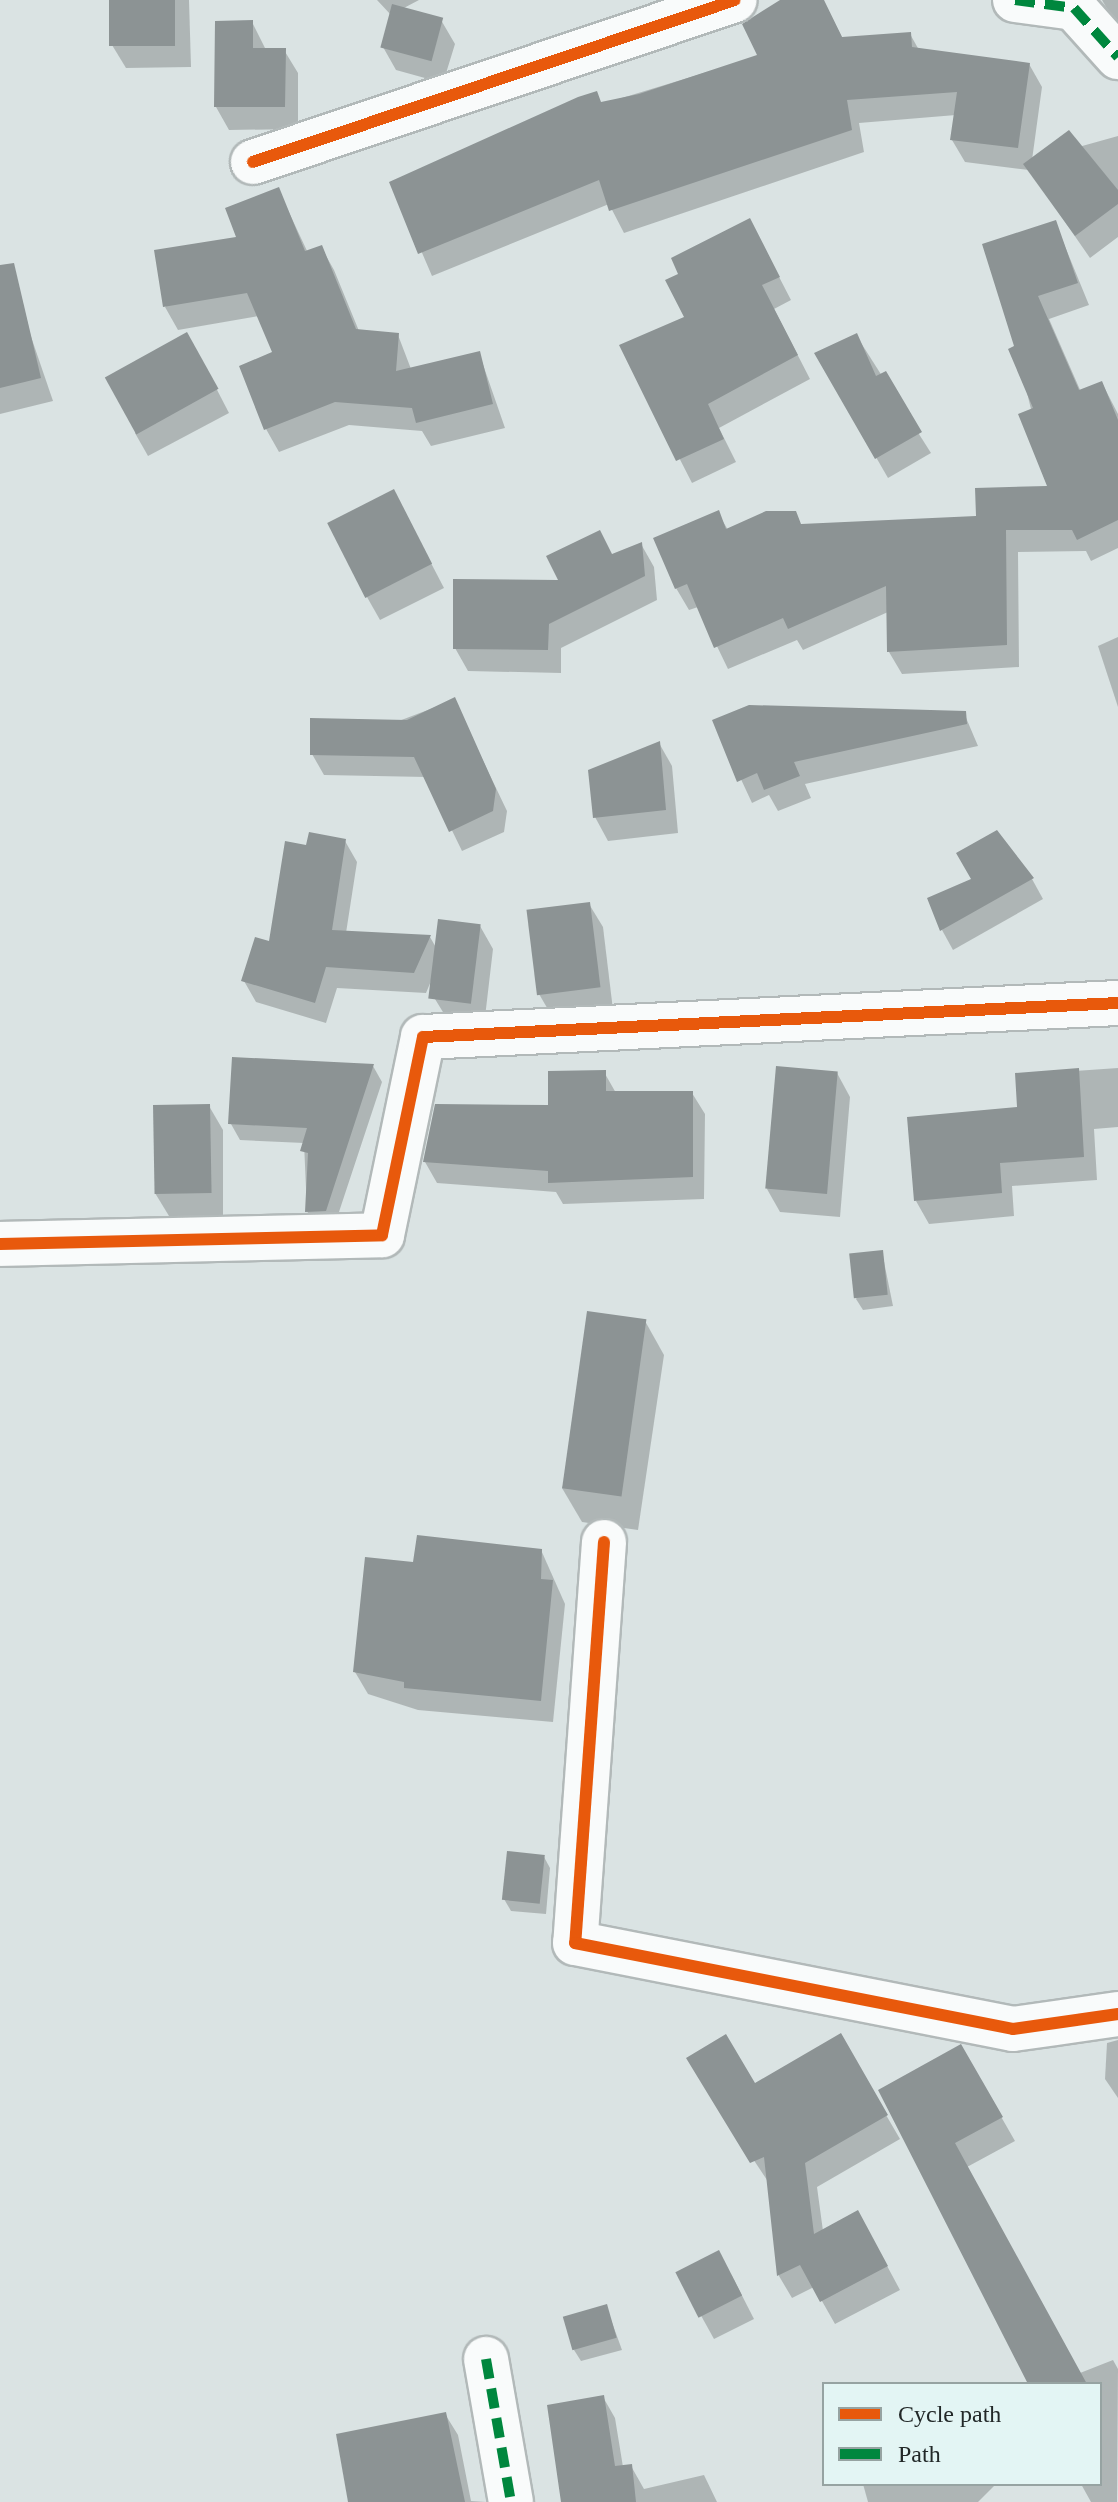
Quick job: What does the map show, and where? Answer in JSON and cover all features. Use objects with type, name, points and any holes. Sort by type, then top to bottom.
[{"type":"street","points":[[253,162],[735,0]]},
{"type":"street","points":[[1015,0],[1074,8],[1118,57]]},
{"type":"street","points":[[0,1244],[382,1235],[423,1037],[1118,1003]]},
{"type":"street","points":[[604,1542],[575,1943],[1013,2029],[1118,2014]]},
{"type":"street","points":[[486,2359],[511,2502]]},
{"type":"building","points":[[109,0],[175,0],[175,46],[109,46]]},
{"type":"building","points":[[780,0],[824,0],[842,37],[911,32],[912,47],[1030,63],[1018,148],[950,140],[957,92],[847,100],[852,130],[609,211],[599,180],[418,254],[389,182],[578,97],[597,91],[601,102],[639,94],[757,55],[742,24]]},
{"type":"building","points":[[392,4],[443,18],[432,61],[380,47]]},
{"type":"building","points":[[253,20],[253,48],[286,48],[285,107],[214,107],[215,21]]},
{"type":"building","points":[[1069,130],[1118,190],[1118,204],[1075,236],[1023,164]]},
{"type":"building","points":[[279,187],[305,251],[322,245],[356,329],[399,333],[396,371],[480,351],[493,404],[416,423],[412,408],[335,402],[264,430],[239,366],[272,352],[247,293],[163,307],[154,250],[236,237],[225,208]]},
{"type":"building","points":[[750,218],[780,277],[762,285],[798,355],[708,404],[724,439],[676,461],[619,345],[684,317],[665,280],[678,274],[671,258]]},
{"type":"building","points":[[1056,220],[1078,283],[1038,296],[1079,390],[1102,381],[1118,420],[1118,520],[1077,540],[1072,530],[1006,530],[1007,645],[887,652],[886,586],[788,629],[783,618],[714,648],[687,584],[675,589],[653,538],[719,510],[726,529],[766,511],[796,511],[801,524],[976,516],[975,488],[1047,486],[1018,414],[1033,408],[1008,349],[1014,346],[982,244]]},
{"type":"building","points":[[14,263],[41,378],[0,388],[0,265]]},
{"type":"building","points":[[187,332],[219,389],[136,434],[105,378]]},
{"type":"building","points":[[857,333],[876,376],[886,371],[922,432],[875,459],[814,353]]},
{"type":"building","points":[[394,489],[432,564],[365,598],[327,523]]},
{"type":"building","points":[[600,530],[612,554],[642,542],[645,576],[549,624],[548,650],[453,649],[453,579],[558,580],[546,556]]},
{"type":"building","points":[[455,697],[496,789],[493,811],[449,832],[414,757],[310,755],[310,718],[407,720]]},
{"type":"building","points":[[749,705],[966,711],[967,724],[794,762],[800,776],[764,790],[757,773],[737,782],[712,720]]},
{"type":"building","points":[[660,741],[666,810],[593,818],[588,770]]},
{"type":"building","points":[[997,830],[1034,878],[940,931],[927,898],[971,879],[956,853]]},
{"type":"building","points":[[309,832],[346,839],[332,930],[431,935],[414,973],[326,967],[315,1003],[241,981],[255,937],[269,941],[285,841],[306,845]]},
{"type":"building","points":[[590,902],[600,987],[537,995],[526,910]]},
{"type":"building","points":[[438,919],[481,924],[471,1004],[428,998]]},
{"type":"building","points":[[232,1057],[374,1064],[326,1211],[305,1212],[308,1153],[300,1151],[307,1128],[228,1124]]},
{"type":"building","points":[[776,1066],[838,1071],[827,1194],[765,1189]]},
{"type":"building","points":[[1079,1068],[1084,1157],[1000,1163],[1002,1193],[914,1201],[907,1117],[1017,1107],[1015,1073]]},
{"type":"building","points":[[606,1070],[606,1091],[693,1091],[693,1177],[548,1183],[548,1171],[423,1162],[435,1104],[548,1105],[548,1071]]},
{"type":"building","points":[[210,1104],[212,1193],[155,1194],[153,1105]]},
{"type":"building","points":[[883,1250],[888,1295],[854,1298],[849,1254]]},
{"type":"building","points":[[587,1311],[646,1319],[622,1497],[562,1488]]},
{"type":"building","points":[[417,1535],[542,1549],[541,1579],[553,1580],[541,1701],[404,1688],[404,1682],[353,1672],[365,1557],[413,1562]]},
{"type":"building","points":[[507,1851],[545,1855],[540,1904],[502,1900]]},
{"type":"building","points":[[841,2033],[888,2115],[805,2163],[814,2234],[858,2210],[888,2266],[820,2302],[800,2265],[777,2276],[764,2157],[750,2163],[686,2058],[726,2034],[755,2083]]},
{"type":"building","points":[[961,2044],[1003,2117],[955,2143],[1086,2382],[1027,2382],[878,2090]]},
{"type":"building","points":[[719,2250],[742,2295],[698,2318],[675,2272]]},
{"type":"building","points":[[607,2304],[617,2338],[572,2350],[563,2317]]},
{"type":"building","points":[[604,2395],[615,2466],[632,2464],[636,2502],[561,2502],[547,2405]]},
{"type":"building","points":[[446,2412],[465,2502],[348,2502],[336,2434]]},
{"type":"marked path","points":[[1015,0],[1074,8],[1118,57]]},
{"type":"marked path","points":[[486,2359],[511,2502]]},
{"type":"cycle path","points":[[253,162],[735,0]]},
{"type":"cycle path","points":[[0,1244],[382,1235],[423,1037],[1118,1003]]},
{"type":"cycle path","points":[[604,1542],[575,1943],[1013,2029],[1118,2014]]}]
